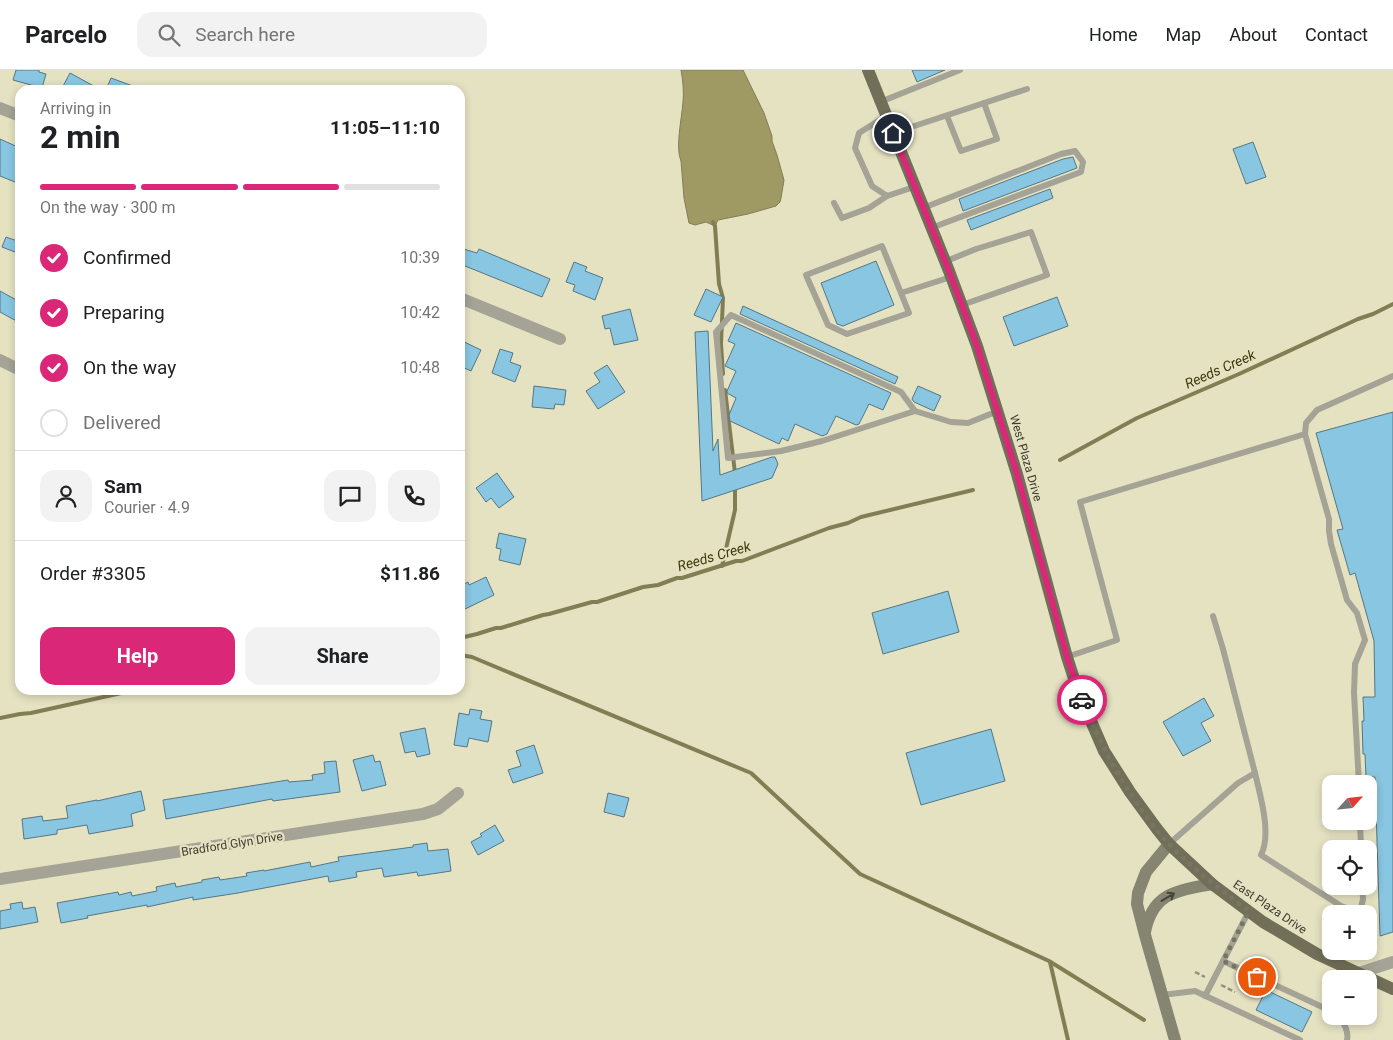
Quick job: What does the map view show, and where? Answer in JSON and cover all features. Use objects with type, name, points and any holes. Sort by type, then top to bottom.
[{"type":"main road","name":"West Plaza Drive","points":[[868,70],[977,346],[1017,474],[1078,691],[1104,751],[1142,811],[1169,844]]},
{"type":"main road","name":"East Plaza Drive","points":[[1169,844],[1212,884],[1263,922],[1317,954],[1351,970]]},
{"type":"main road","name":"East Plaza Drive","points":[[1377,982],[1393,989]]},
{"type":"street","points":[[0,108],[15,114]]},
{"type":"street","points":[[465,300],[560,339]]},
{"type":"street","points":[[0,360],[15,368]]},
{"type":"street","name":"Bradford Glyn Drive","points":[[0,879],[423,814],[438,809],[458,794]]},
{"type":"street","points":[[1169,844],[1146,872],[1138,893],[1137,904],[1175,1040]]},
{"type":"street","points":[[1145,935],[1152,911],[1164,898],[1175,892],[1212,884]]},
{"type":"street","points":[[1370,970],[1393,962]]},
{"type":"lane","points":[[880,102],[960,70]]},
{"type":"lane","points":[[893,133],[1026,89]]},
{"type":"lane","points":[[947,116],[961,151],[997,140],[984,103]]},
{"type":"lane","points":[[886,116],[858,133],[855,148],[872,186],[887,196]]},
{"type":"lane","points":[[923,208],[1061,154],[1075,151],[1083,162],[1081,172],[931,228]]},
{"type":"lane","points":[[834,203],[842,218],[869,208],[887,196],[914,187]]},
{"type":"lane","points":[[944,262],[976,249],[1031,232],[1047,275],[962,305]]},
{"type":"lane","points":[[882,246],[902,293],[909,313],[847,334],[828,326],[806,275],[882,246]]},
{"type":"lane","points":[[902,293],[951,277]]},
{"type":"lane","points":[[915,411],[901,392],[731,315],[716,332],[728,458],[781,451],[822,441],[915,411],[951,422],[968,423],[998,411]]},
{"type":"lane","points":[[1359,775],[1354,693],[1355,664],[1365,640],[1357,613],[1347,600],[1331,544],[1330,519],[1305,434],[1306,423],[1317,410],[1393,376]]},
{"type":"lane","points":[[1067,657],[1117,640],[1080,502],[1305,434]]},
{"type":"lane","points":[[1213,616],[1265,814],[1264,849],[1260,855],[1322,894]]},
{"type":"lane","points":[[1169,844],[1238,783],[1255,773]]},
{"type":"lane","points":[[1324,895],[1341,906],[1360,913],[1363,895]]},
{"type":"lane","points":[[1205,996],[1249,911]]},
{"type":"lane","points":[[1223,961],[1322,1007]]},
{"type":"lane","points":[[1162,995],[1195,991],[1300,1040]]},
{"type":"lane","points":[[1344,1025],[1348,1037],[1347,1040]]},
{"type":"shaded area","points":[[681,70],[743,70],[764,113],[784,180],[780,202],[776,206],[718,220],[715,226],[706,222],[695,225],[689,223],[679,155],[679,132],[683,98]]},
{"type":"building","points":[[16,70],[39,70],[39,72],[46,74],[43,85],[31,85],[13,80]]},
{"type":"building","points":[[912,70],[945,70],[917,82]]},
{"type":"building","points":[[70,73],[92,85],[64,85]]},
{"type":"building","points":[[111,78],[130,85],[108,85]]},
{"type":"building","points":[[0,139],[15,146],[15,182],[0,176]]},
{"type":"building","points":[[1253,142],[1266,177],[1246,184],[1233,149]]},
{"type":"building","points":[[1073,157],[1077,168],[963,211],[959,199],[1063,159]]},
{"type":"building","points":[[1050,189],[1053,198],[971,230],[967,220]]},
{"type":"building","points":[[6,237],[15,240],[15,252],[2,247]]},
{"type":"building","points":[[465,249],[477,253],[479,249],[550,279],[542,297],[465,266]]},
{"type":"building","points":[[876,261],[894,305],[843,326],[837,324],[821,283]]},
{"type":"building","points":[[574,262],[587,267],[585,271],[603,278],[595,300],[573,291],[575,285],[566,282]]},
{"type":"building","points":[[706,289],[723,297],[711,322],[694,315]]},
{"type":"building","points":[[0,291],[15,299],[15,320],[0,312]]},
{"type":"building","points":[[1057,297],[1068,326],[1014,346],[1003,317]]},
{"type":"building","points":[[743,306],[898,377],[895,384],[740,314]]},
{"type":"building","points":[[630,309],[638,340],[614,345],[610,328],[605,329],[602,316]]},
{"type":"building","points":[[736,323],[891,393],[883,410],[869,404],[859,424],[856,425],[836,416],[827,434],[822,436],[795,424],[788,441],[782,438],[779,444],[730,421],[729,415],[736,398],[727,393],[727,391],[736,371],[725,366],[735,344],[728,341]]},
{"type":"building","points":[[708,331],[713,451],[718,439],[720,475],[772,457],[775,457],[778,464],[772,478],[702,501],[695,332]]},
{"type":"building","points":[[465,342],[481,350],[471,371],[465,368]]},
{"type":"building","points":[[500,349],[513,353],[510,362],[521,366],[515,382],[492,373]]},
{"type":"building","points":[[607,365],[625,392],[598,409],[586,391],[600,382],[594,373]]},
{"type":"building","points":[[534,386],[566,390],[564,405],[555,404],[554,409],[532,407]]},
{"type":"building","points":[[918,386],[941,396],[934,411],[914,402],[912,399]]},
{"type":"building","points":[[1393,412],[1393,932],[1380,936],[1377,830],[1378,775],[1366,775],[1362,721],[1364,721],[1363,697],[1375,697],[1374,641],[1355,573],[1350,575],[1337,530],[1343,529],[1316,433]]},
{"type":"building","points":[[497,473],[514,497],[499,508],[491,498],[486,502],[476,488]]},
{"type":"building","points":[[499,533],[526,539],[520,565],[499,560],[501,549],[496,548]]},
{"type":"building","points":[[486,577],[494,595],[465,609],[465,584],[468,582],[469,585]]},
{"type":"building","points":[[948,591],[959,632],[883,654],[872,613]]},
{"type":"building","points":[[1204,698],[1214,716],[1201,723],[1211,741],[1183,756],[1163,722]]},
{"type":"building","points":[[470,709],[482,711],[480,719],[492,721],[488,742],[469,738],[467,747],[454,745],[459,713],[469,715]]},
{"type":"building","points":[[425,728],[430,754],[417,757],[415,751],[405,753],[400,733]]},
{"type":"building","points":[[991,729],[1005,781],[921,805],[906,753]]},
{"type":"building","points":[[534,745],[543,773],[513,783],[508,770],[521,766],[516,751]]},
{"type":"building","points":[[373,755],[375,762],[380,761],[386,785],[362,791],[353,760]]},
{"type":"building","points":[[336,761],[340,792],[273,801],[272,799],[166,819],[163,800],[288,780],[289,782],[313,780],[312,775],[325,773],[324,762]]},
{"type":"building","points":[[141,791],[145,810],[131,814],[133,826],[89,834],[87,825],[57,830],[57,834],[24,839],[22,819],[42,816],[43,821],[68,818],[66,806]]},
{"type":"building","points":[[608,793],[629,798],[624,817],[604,812]]},
{"type":"building","points":[[495,825],[504,841],[478,855],[471,842]]},
{"type":"building","points":[[427,843],[428,851],[448,849],[451,871],[418,876],[417,872],[384,877],[382,868],[356,872],[357,877],[329,882],[328,876],[238,893],[193,900],[193,897],[147,907],[147,905],[87,916],[88,918],[61,923],[57,903],[118,892],[119,895],[131,892],[132,896],[157,891],[156,887],[175,883],[176,887],[219,877],[220,880],[247,876],[246,873],[310,862],[311,867],[339,861],[338,857],[413,847],[413,845]]},
{"type":"building","points":[[22,902],[23,909],[35,907],[38,922],[0,929],[0,911],[11,909],[10,904]]},
{"type":"building","points":[[1266,990],[1312,1012],[1302,1032],[1256,1010]]},
{"type":"waterway","points":[[713,222],[715,226],[719,284],[723,298],[721,344],[723,374]]},
{"type":"waterway","name":"Reeds Creek","points":[[1060,460],[1137,418],[1393,304]]},
{"type":"waterway","points":[[725,390],[735,473]]},
{"type":"waterway","points":[[722,566],[735,510],[735,487]]},
{"type":"waterway","name":"Reeds Creek","points":[[465,637],[597,602],[643,587],[658,585],[736,561],[742,561],[861,517],[973,490]]},
{"type":"waterway","points":[[465,656],[472,657],[751,773],[860,874],[1049,961],[1144,1020]]},
{"type":"waterway","name":"Reeds Creek","points":[[0,718],[112,695]]},
{"type":"waterway","points":[[1050,962],[1068,1040]]},
{"type":"way so far","points":[[1082,700],[1104,751],[1142,811],[1156,829],[1169,844],[1212,884],[1249,911],[1223,961],[1257,977]]},
{"type":"route","points":[[893,133],[977,346],[1017,474],[1067,657],[1082,700]]}]
